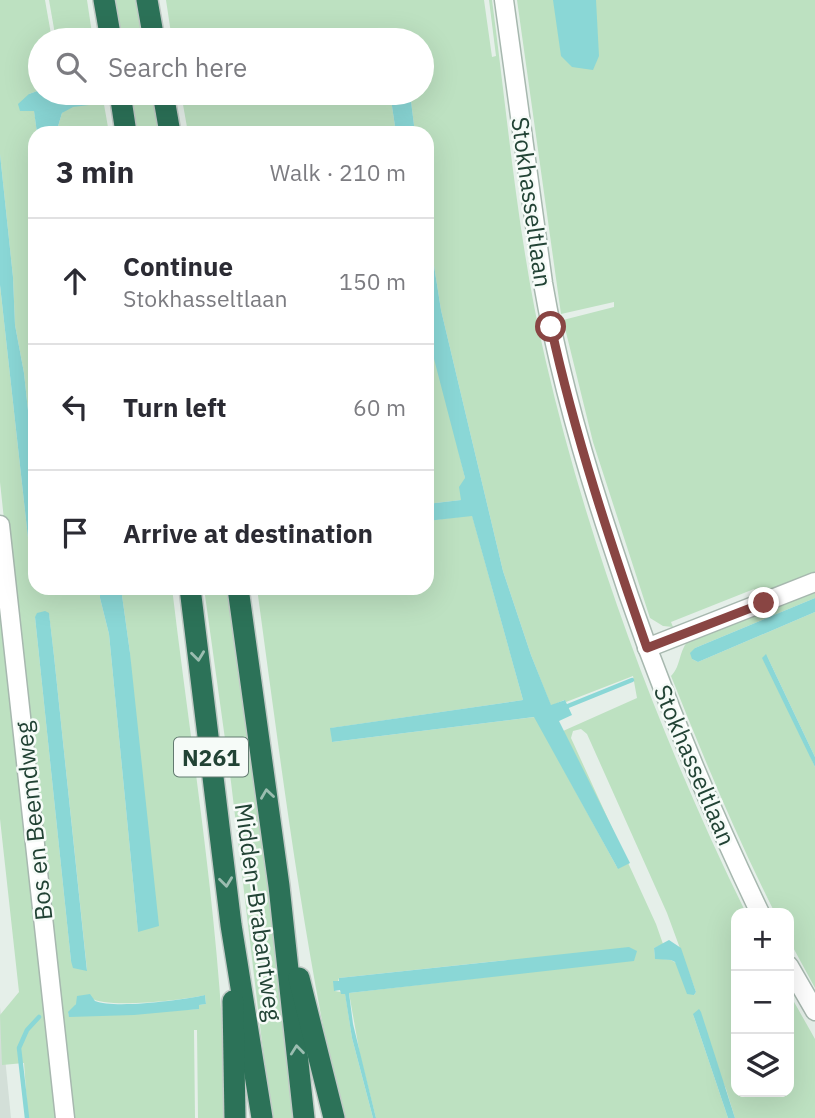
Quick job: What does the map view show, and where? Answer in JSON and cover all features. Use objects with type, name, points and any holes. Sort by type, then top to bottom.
[{"type":"highway","points":[[104,0],[109,28]]},
{"type":"highway","points":[[147,0],[152,28]]},
{"type":"highway","points":[[122,105],[125,126]]},
{"type":"highway","points":[[165,105],[169,126]]},
{"type":"highway","name":"Midden-Brabantweg","points":[[191,595],[231,925],[262,1118]]},
{"type":"highway","name":"Midden-Brabantweg","points":[[239,595],[282,918],[304,1118]]},
{"type":"highway","name":"N261","points":[[282,918],[316,1037],[334,1118]]},
{"type":"highway","name":"N261","points":[[231,925],[235,1118]]},
{"type":"street","name":"Stokhasseltlaan","points":[[504,0],[551,327],[577,432],[647,648],[691,759],[758,908]]},
{"type":"street","name":"Bos en Beemdweg","points":[[0,524],[65,1118]]},
{"type":"street","points":[[647,648],[815,582]]},
{"type":"street","points":[[792,971],[815,1011]]},
{"type":"shaded area","points":[[0,1007],[11,1118],[0,1118]]},
{"type":"green space","points":[[0,0],[45,0],[50,28],[28,28],[28,105],[32,105],[36,126],[28,126],[28,410],[15,325],[13,277],[0,154]]},
{"type":"green space","points":[[49,0],[87,0],[91,28],[54,28]]},
{"type":"green space","points":[[114,0],[138,0],[143,28],[119,28]]},
{"type":"green space","points":[[166,0],[484,0],[492,57],[496,56],[489,0],[492,0],[528,272],[563,432],[606,573],[657,713],[744,908],[731,908],[731,1097],[794,1097],[794,1002],[815,1039],[815,1118],[735,1118],[726,1089],[693,1014],[728,1118],[376,1118],[360,1055],[349,993],[634,960],[507,960],[339,978],[335,991],[345,993],[352,1038],[373,1118],[342,1118],[304,920],[258,595],[434,595],[434,520],[472,515],[523,700],[331,728],[332,742],[535,717],[618,869],[563,731],[637,698],[633,676],[551,706],[531,655],[503,571],[441,310],[434,266],[434,126],[414,126],[412,105],[434,105],[434,28],[170,28]],"holes":[[[581,729],[587,734],[667,913],[696,992],[694,995],[676,963],[655,958],[654,948],[663,944],[656,924],[571,738],[573,731]]]},
{"type":"green space","points":[[517,0],[815,0],[815,579],[759,601],[754,589],[671,622],[673,627],[663,626],[650,618],[593,442],[563,320],[614,307],[614,302],[561,314]]},
{"type":"green space","points":[[73,105],[104,105],[108,126],[58,126],[62,113]]},
{"type":"green space","points":[[132,105],[156,105],[159,126],[135,126]]},
{"type":"green space","points":[[183,105],[392,105],[395,126],[187,126]]},
{"type":"green space","points":[[0,285],[28,538],[28,595],[100,595],[109,634],[138,932],[130,653],[122,595],[173,595],[198,786],[219,985],[226,1118],[198,1118],[197,1030],[194,1030],[195,1118],[68,1118],[0,482]],"holes":[[[49,614],[87,970],[71,961],[35,617]],[[205,995],[206,1004],[198,1005],[199,1009],[69,1016],[68,1012],[72,1012],[76,1004],[91,998],[112,1003],[128,1003]]]},
{"type":"green space","points":[[434,347],[465,478],[461,500],[434,503]]},
{"type":"green space","points":[[0,570],[59,1118],[28,1118],[24,1063],[2,1065],[0,1015],[19,992],[0,819]]},
{"type":"green space","points":[[815,587],[815,598],[695,648],[692,659],[698,662],[815,612],[815,757],[766,654],[815,767],[815,988],[794,949],[794,908],[773,908],[720,796],[671,676],[690,639]]},
{"type":"green space","points":[[205,595],[230,595],[258,802],[295,1118],[271,1118],[231,782]]},
{"type":"water","points":[[553,0],[596,0],[599,56],[593,70],[572,67],[561,56]]},
{"type":"water","points":[[28,95],[28,105],[89,105],[73,107],[62,113],[58,126],[36,126],[34,111],[20,111],[18,104]]},
{"type":"water","points":[[392,105],[412,105],[414,126],[395,126]]},
{"type":"water","points":[[0,154],[13,277],[15,325],[28,410],[28,538],[0,285]]},
{"type":"water","points":[[434,266],[441,310],[503,571],[551,705],[565,700],[572,715],[559,721],[630,863],[618,869],[534,717],[332,742],[330,728],[523,700],[472,516],[434,520],[434,503],[461,500],[459,487],[465,478],[434,359]]},
{"type":"water","points":[[100,595],[122,595],[130,653],[159,926],[138,932],[109,634]]},
{"type":"water","points":[[815,598],[815,612],[698,662],[692,659],[690,653],[695,648]]},
{"type":"water","points":[[37,613],[49,613],[87,971],[73,968],[71,961],[35,617]]},
{"type":"water","points":[[766,654],[815,757],[815,767],[762,658]]},
{"type":"water","points":[[669,940],[681,948],[696,992],[694,995],[687,994],[675,962],[655,959],[654,948]]},
{"type":"water","points":[[629,947],[637,951],[634,961],[349,993],[353,1024],[376,1118],[373,1118],[352,1038],[345,994],[341,994],[340,990],[334,991],[333,981],[339,981],[339,978]]},
{"type":"water","points":[[90,994],[95,1001],[118,1004],[205,995],[206,1004],[199,1005],[199,1009],[69,1017],[68,1012],[76,1004],[77,996]]},
{"type":"water","points":[[699,1009],[735,1118],[728,1118],[693,1014]]},
{"type":"waterway","points":[[563,708],[632,680]]},
{"type":"waterway","points":[[27,1118],[19,1048],[27,1030],[39,1017]]},
{"type":"route","points":[[551,327],[595,494],[647,648],[764,603]]}]
